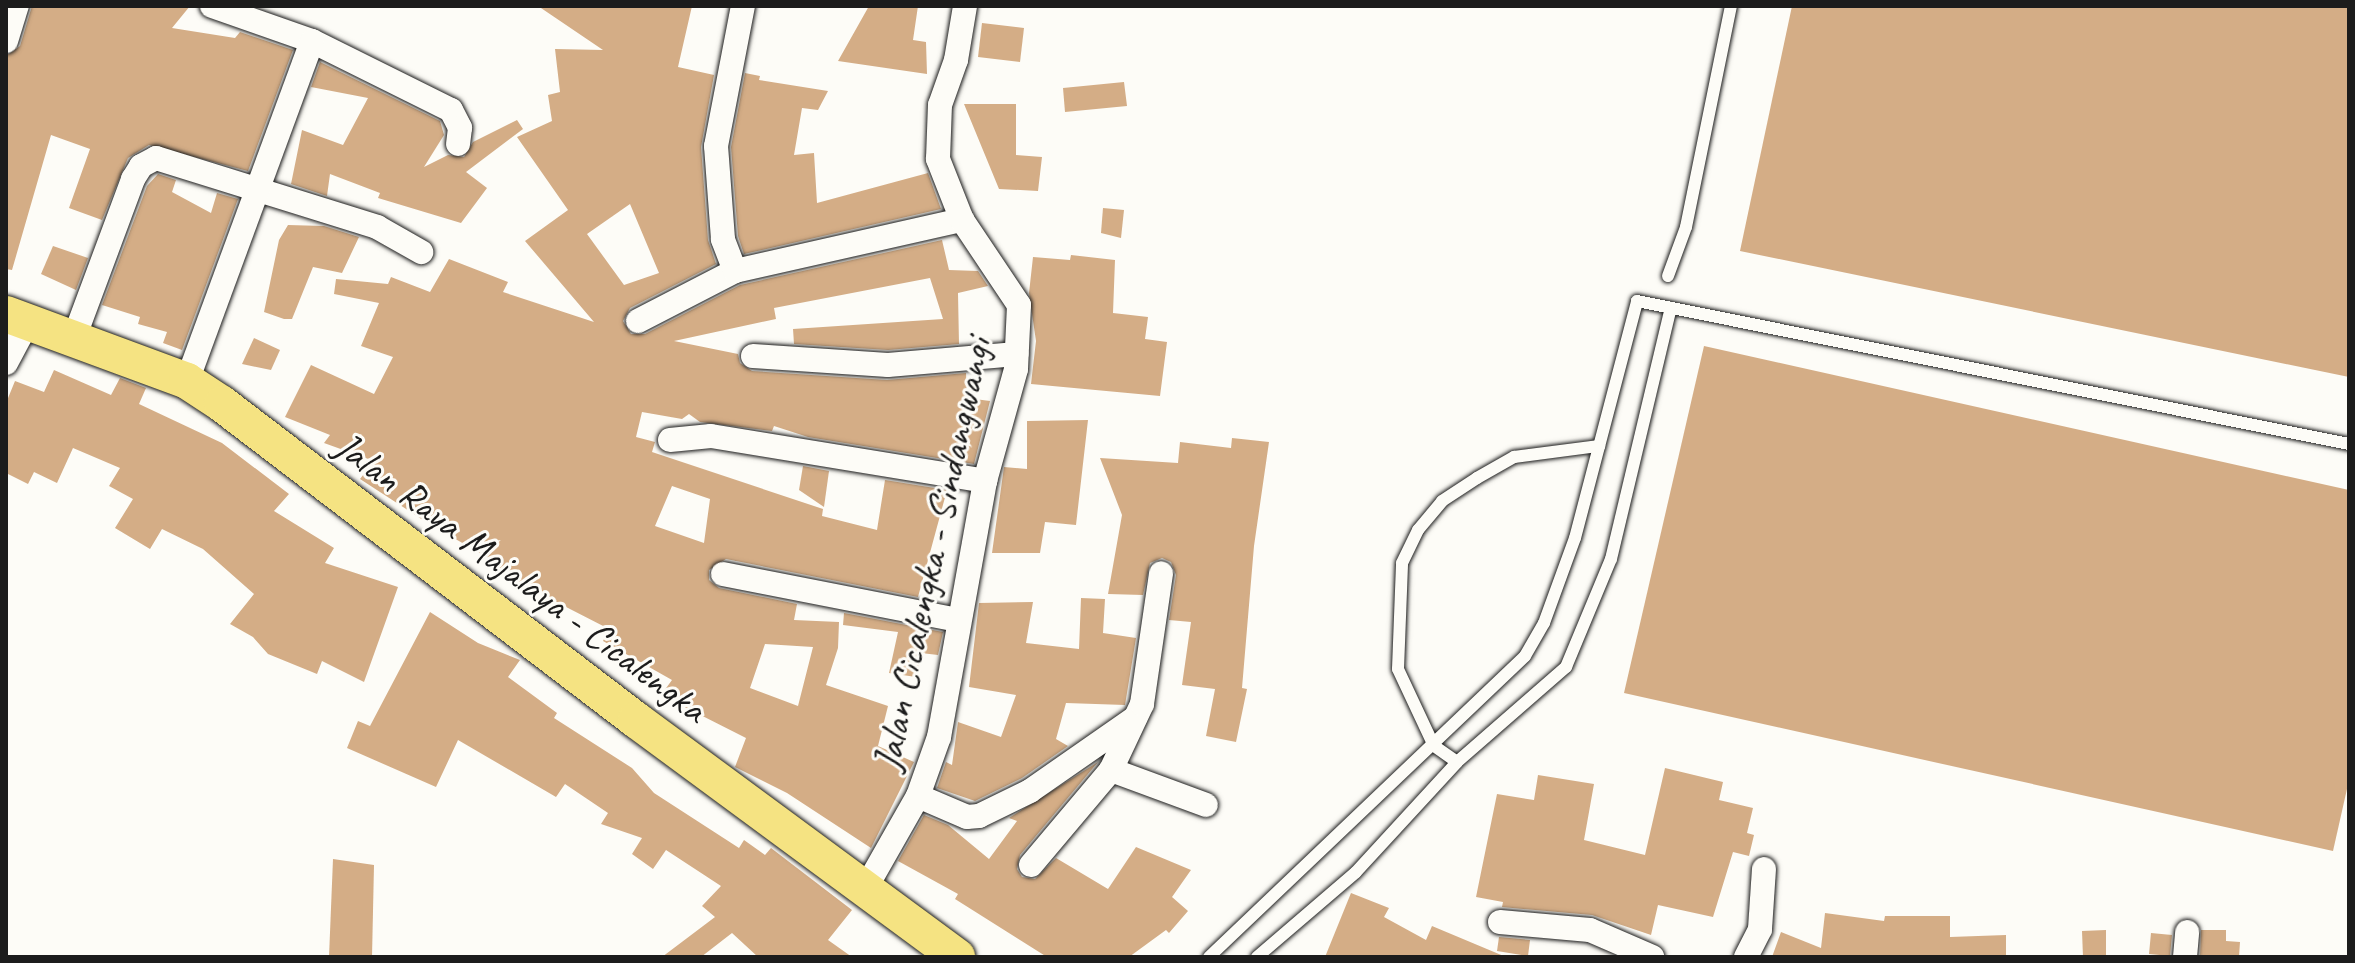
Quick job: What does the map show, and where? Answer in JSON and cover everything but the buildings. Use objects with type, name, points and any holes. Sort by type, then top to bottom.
[{"type":"main road","name":"Jalan Raya Majalaya - Cicalengka","points":[[17,317],[187,381],[864,891],[957,957]]},
{"type":"street","points":[[6,41],[17,6]]},
{"type":"street","points":[[212,6],[312,41],[451,110],[460,128],[458,144]]},
{"type":"street","points":[[735,271],[723,239],[716,146],[743,6]]},
{"type":"street","name":"Jalan Cicalengka - Sindangwangi","points":[[864,891],[918,796],[939,737],[985,481],[1017,354],[1019,305],[962,220],[945,186],[936,132],[965,6]]},
{"type":"street","points":[[187,381],[312,41]]},
{"type":"street","points":[[74,338],[141,166],[167,159],[377,227],[421,252]]},
{"type":"street","points":[[638,321],[735,271],[962,220]]},
{"type":"street","points":[[6,363],[17,317]]},
{"type":"street","points":[[753,356],[888,365],[1017,354]]},
{"type":"street","points":[[670,440],[711,436],[985,481]]},
{"type":"street","points":[[1031,865],[1111,770],[1135,718],[1147,686],[1161,573]]},
{"type":"street","points":[[723,574],[958,620]]},
{"type":"street","points":[[918,796],[967,817],[979,816],[1030,791],[1135,718]]},
{"type":"street","points":[[1111,770],[1206,805]]},
{"type":"street","points":[[1746,957],[1760,929],[1764,869]]},
{"type":"street","points":[[1500,922],[1590,930],[1652,957]]},
{"type":"street","points":[[2185,957],[2187,932]]},
{"type":"lane","points":[[1668,276],[1686,227],[1731,6]]},
{"type":"lane","points":[[1209,957],[1434,746],[1525,656],[1544,623],[1575,538],[1637,301],[2349,444]]},
{"type":"lane","points":[[1257,957],[1356,872],[1457,762],[1536,698],[1566,667],[1579,644],[1611,559],[1671,308]]},
{"type":"lane","points":[[1457,762],[1434,746],[1398,669],[1402,563],[1418,530],[1442,501],[1514,457],[1599,446]]}]
